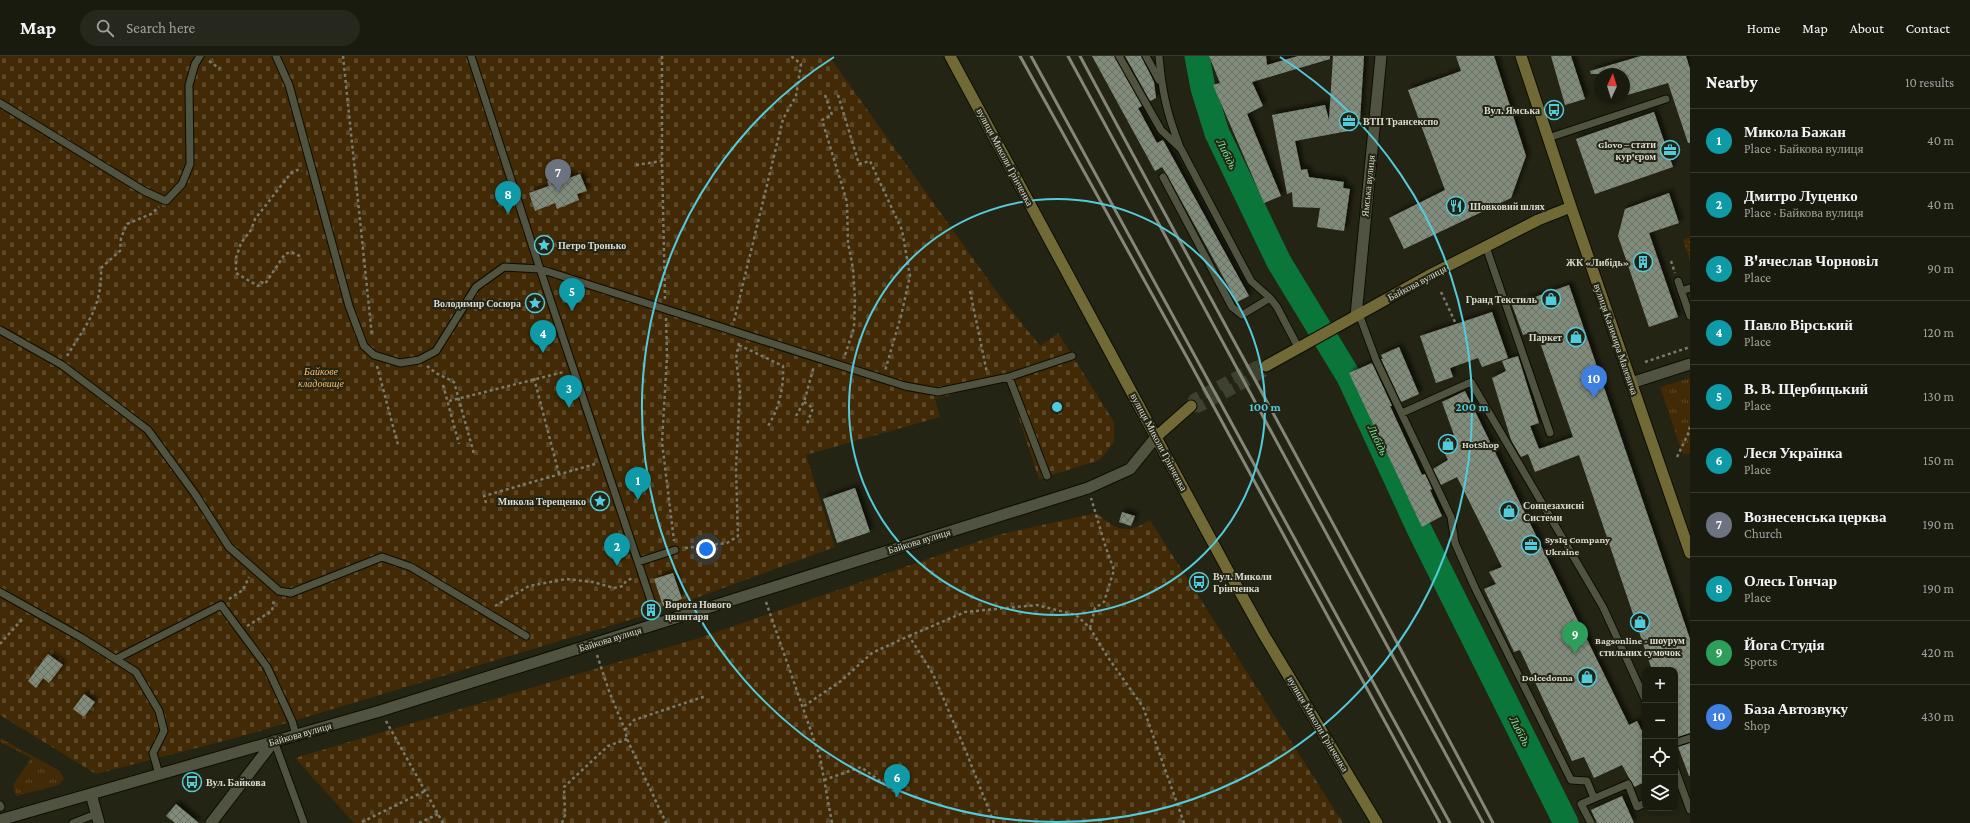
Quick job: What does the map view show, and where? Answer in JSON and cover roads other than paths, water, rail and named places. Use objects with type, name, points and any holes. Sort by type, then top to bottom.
[{"type":"main road","name":"вулиця Миколи Грінченка","points":[[950,56],[1264,635],[1377,823]]},
{"type":"main road","name":"вулиця Казимира Малевича","points":[[1522,56],[1571,207],[1690,553]]},
{"type":"main road","name":"Байкова вулиця","points":[[1266,366],[1428,276],[1538,220],[1571,207]]},
{"type":"main road","name":"Байкова вулиця","points":[[1156,437],[1191,406]]},
{"type":"street","name":"Ямська вулиця","points":[[1358,315],[1381,56]]},
{"type":"street","points":[[1632,383],[1690,364]]},
{"type":"street","name":"Байкова вулиця","points":[[0,820],[380,711],[1088,488],[1130,469],[1156,437]]},
{"type":"street","points":[[211,823],[274,741]]},
{"type":"street","points":[[90,794],[97,818]]},
{"type":"lane","points":[[0,103],[144,191],[166,201],[182,184],[190,164],[189,85],[195,64],[200,56]]},
{"type":"lane","points":[[276,56],[289,85],[348,306],[364,346],[374,355],[400,363],[419,360],[436,351],[476,286],[504,267],[540,269],[882,379],[905,386],[938,392],[1009,378],[1072,356]]},
{"type":"lane","points":[[471,56],[540,269],[659,624]]},
{"type":"lane","points":[[1119,56],[1161,130],[1181,149]]},
{"type":"lane","points":[[1146,56],[1161,84]]},
{"type":"lane","points":[[1159,56],[1161,84],[1166,111],[1181,149],[1251,281],[1270,298],[1299,347]]},
{"type":"lane","points":[[1548,138],[1666,99]]},
{"type":"lane","points":[[1162,177],[1232,307],[1242,315],[1270,298]]},
{"type":"lane","points":[[1486,247],[1550,433]]},
{"type":"lane","points":[[1678,281],[1690,316]]},
{"type":"lane","points":[[1681,291],[1690,288]]},
{"type":"lane","points":[[1358,315],[1376,360],[1451,517],[1455,543],[1475,588],[1571,780],[1587,781],[1594,798]]},
{"type":"lane","points":[[0,330],[62,365],[148,430],[195,494],[229,547],[279,591],[291,593],[382,558],[412,567],[526,636]]},
{"type":"lane","points":[[1009,378],[1047,476]]},
{"type":"lane","points":[[1402,413],[1471,382],[1603,606],[1642,692]]},
{"type":"lane","points":[[638,562],[675,550]]},
{"type":"lane","points":[[0,592],[136,672],[159,711],[164,731],[153,753],[160,774]]},
{"type":"lane","points":[[116,659],[220,605],[267,667],[292,721],[296,735]]},
{"type":"lane","points":[[1678,742],[1690,738]]},
{"type":"lane","points":[[274,741],[304,823]]},
{"type":"lane","points":[[1591,823],[1581,804],[1628,784],[1637,807],[1642,804]]},
{"type":"lane","points":[[1678,788],[1690,810]]},
{"type":"lane","points":[[73,823],[97,818]]},
{"type":"waterway","name":"Либідь","points":[[1197,56],[1203,88],[1217,133],[1279,262],[1349,377],[1421,533],[1566,823]]},
{"type":"tunnel","points":[[1257,366],[1266,366],[1262,373],[1199,407],[1191,406],[1194,399],[1257,366]]},
{"type":"railway","points":[[1020,56],[1189,361],[1440,823]]},
{"type":"railway","points":[[1031,56],[1450,823]]},
{"type":"railway","points":[[1068,56],[1483,823]]},
{"type":"railway","points":[[1080,56],[1391,631],[1493,823]]},
{"type":"place","name":"Вул. Ямська","points":[[1554,110]]},
{"type":"place","name":"ВТП Трансекспо","points":[[1349,121]]},
{"type":"place","name":"Glovo – стати кур'єром","points":[[1670,150]]},
{"type":"place","name":"Вознесенська церква","points":[[558,192]]},
{"type":"place","name":"Шовковий шлях","points":[[1456,206]]},
{"type":"place","name":"Олесь Гончар","points":[[508,214]]},
{"type":"place","name":"Петро Тронько","points":[[544,245]]},
{"type":"place","name":"ЖК «Либідь»","points":[[1643,262]]},
{"type":"place","name":"Гранд Текстиль","points":[[1551,299]]},
{"type":"place","name":"Володимир Сосюра","points":[[535,303]]},
{"type":"place","name":"В. В. Щербицький","points":[[572,311]]},
{"type":"place","name":"Паркет","points":[[1576,337]]},
{"type":"place","name":"Павло Вірський","points":[[543,353]]},
{"type":"place","name":"База Автозвуку","points":[[1594,398]]},
{"type":"place","name":"В'ячеслав Чорновіл","points":[[569,408]]},
{"type":"place","name":"HotShop","points":[[1448,444]]},
{"type":"place","name":"Микола Бажан","points":[[638,500]]},
{"type":"place","name":"Микола Терещенко","points":[[600,501]]},
{"type":"place","name":"Сонцезахисні Системи","points":[[1509,511]]},
{"type":"place","name":"SysIq Company Ukraine","points":[[1531,545]]},
{"type":"place","name":"Дмитро Луценко","points":[[617,566]]},
{"type":"place","name":"Вул. Миколи Грінченка","points":[[1199,582]]},
{"type":"place","name":"Ворота Нового цвинтаря","points":[[651,610]]},
{"type":"place","name":"Bagsonline - шоурум стильних сумочок","points":[[1640,622]]},
{"type":"place","name":"Йога Студія","points":[[1575,654]]},
{"type":"place","name":"Dolcedonna","points":[[1587,677]]},
{"type":"place","name":"Вул. Байкова","points":[[192,782]]},
{"type":"place","name":"Леся Українка","points":[[897,797]]},
{"type":"park label","name":"Байкове кладовище","points":[[321,376]]}]
